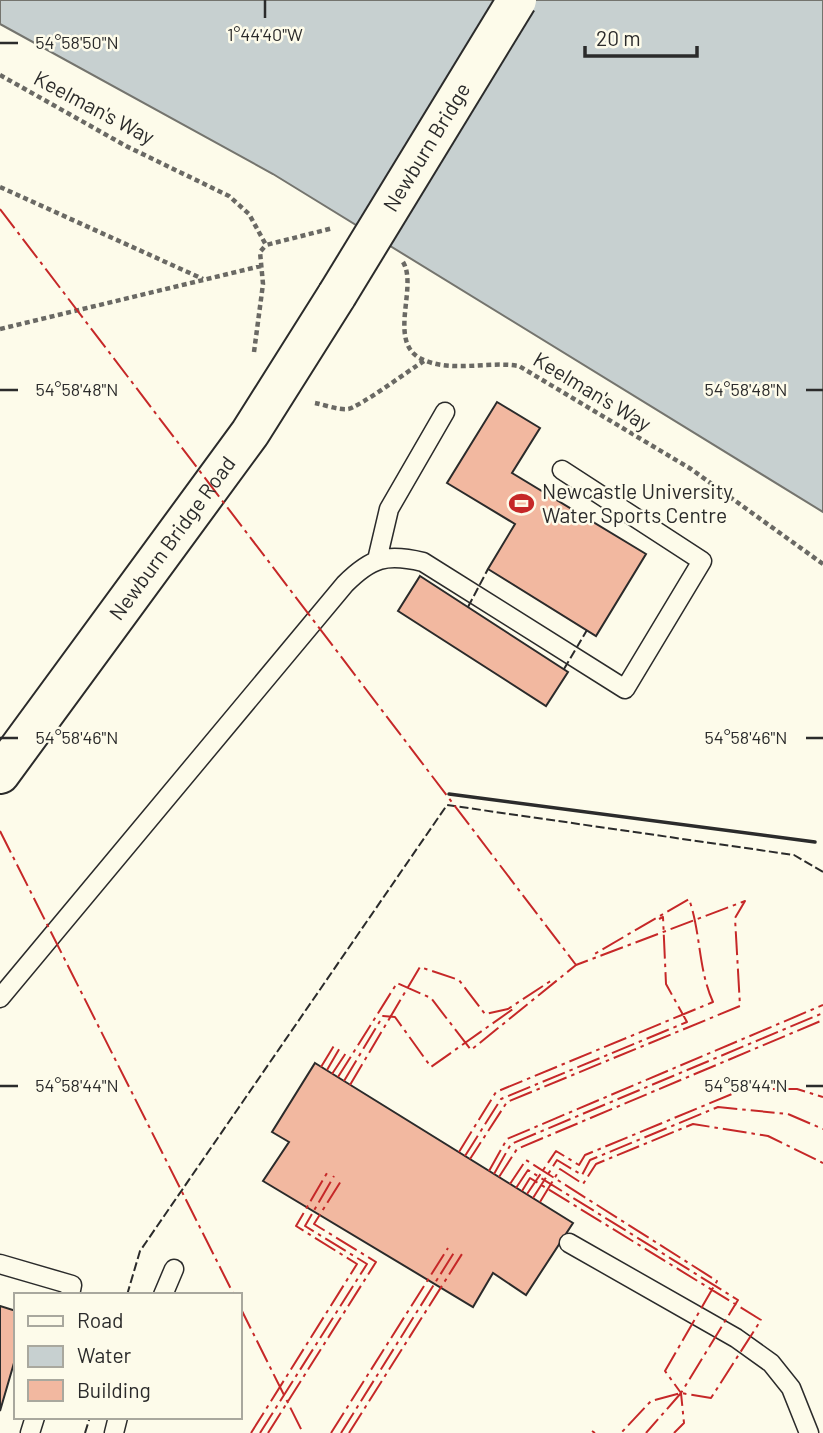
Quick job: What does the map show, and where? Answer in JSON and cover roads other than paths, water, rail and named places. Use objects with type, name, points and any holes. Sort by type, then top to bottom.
[{"type":"street","name":"Newburn Bridge","points":[[337,295],[517,0]]},
{"type":"street","name":"Newburn Bridge Road","points":[[0,774],[276,395],[337,295]]},
{"type":"lane","points":[[377,560],[390,509],[444,412]]},
{"type":"lane","points":[[0,998],[345,584],[361,569],[377,560],[398,556],[423,562],[625,689],[702,561],[562,470]]},
{"type":"lane","points":[[569,1242],[736,1338],[771,1363],[791,1388],[809,1433]]},
{"type":"lane","points":[[0,1264],[72,1284],[70,1293]]},
{"type":"lane","points":[[164,1293],[174,1269]]},
{"type":"water","points":[[0,0],[823,0],[823,512],[273,174],[0,24]]},
{"type":"place","name":"Newcastle University Water Sports Centre","points":[[522,504]]}]
